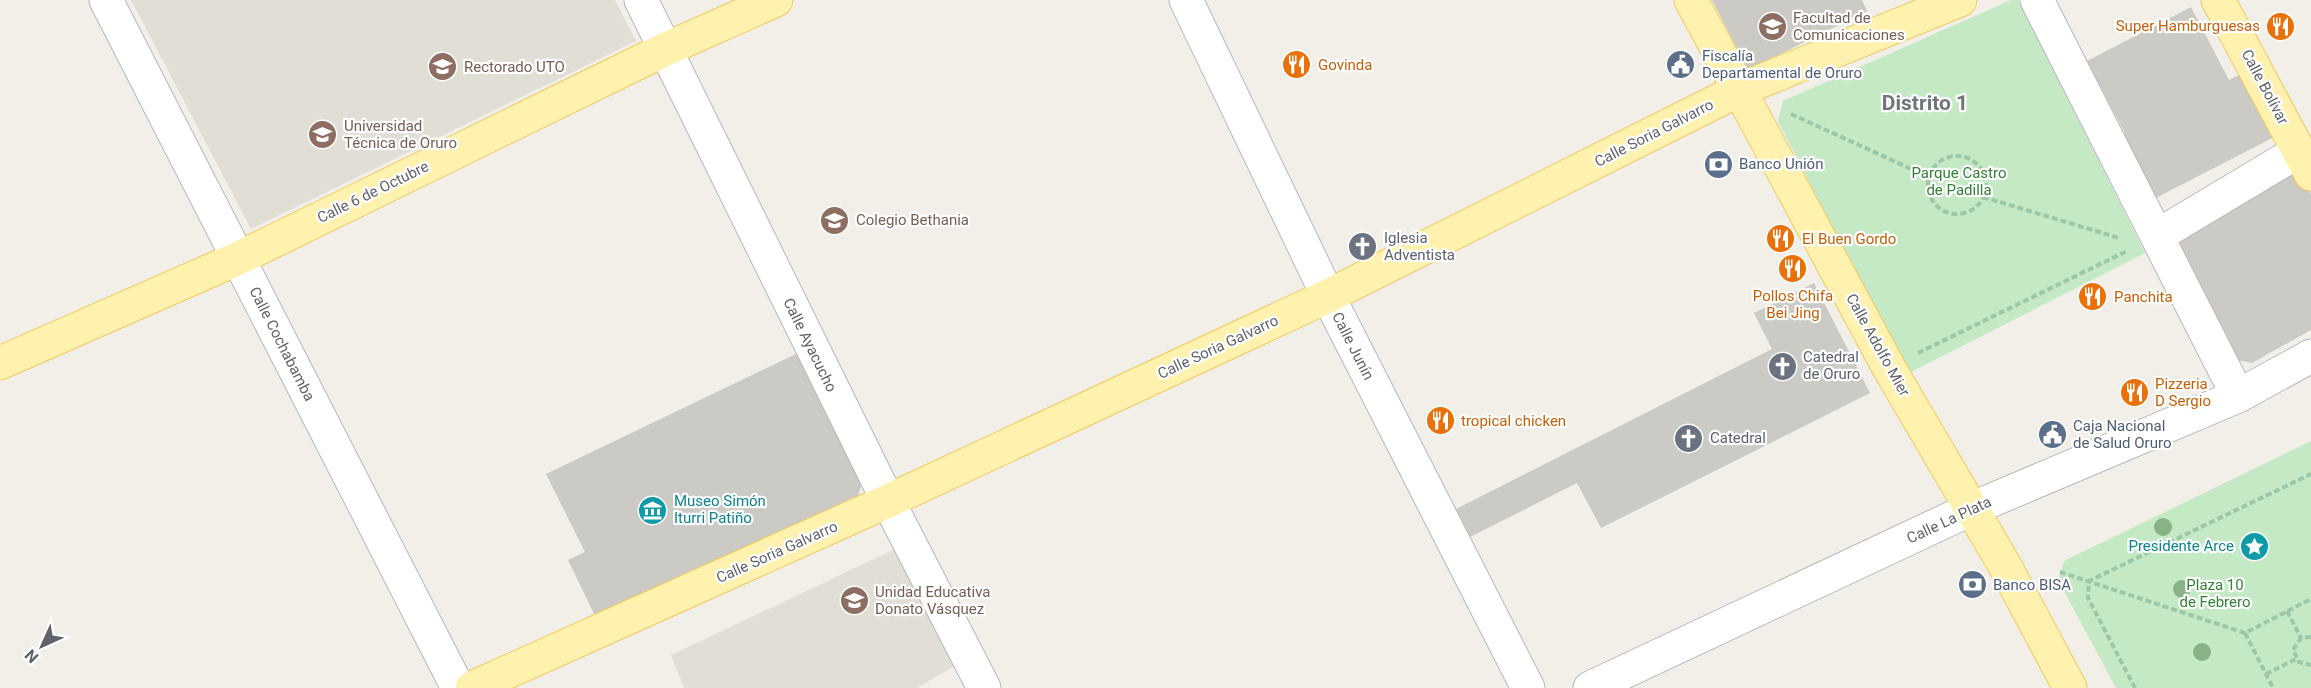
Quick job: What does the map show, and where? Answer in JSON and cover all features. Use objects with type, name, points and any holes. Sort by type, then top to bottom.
[{"type":"main road","name":"Calle 6 de Octubre","points":[[0,363],[239,258],[664,50],[776,0]]},
{"type":"main road","name":"Calle Adolfo Mier","points":[[1691,0],[1889,368],[2005,566],[2070,688]]},
{"type":"main road","name":"Calle Soria Galvarro","points":[[472,688],[888,501],[1328,296],[1739,90],[1960,0]]},
{"type":"main road","name":"Calle Bolívar","points":[[2218,0],[2305,162]]},
{"type":"street","name":"Calle Cochabamba","points":[[106,0],[458,688]]},
{"type":"street","name":"Calle Ayacucho","points":[[641,0],[888,501],[984,688]]},
{"type":"street","name":"Calle Junín","points":[[1186,0],[1328,296],[1528,688]]},
{"type":"street","points":[[2037,0],[2149,240],[2238,396]]},
{"type":"street","points":[[2149,240],[2305,162]]},
{"type":"street","name":"Calle La Plata","points":[[1590,688],[1971,509],[2238,396],[2311,356]]},
{"type":"path","points":[[1739,90],[1929,177]]},
{"type":"path","points":[[1948,158],[1966,158],[1981,170],[1985,188],[1983,197],[1970,211],[1951,214],[1934,204],[1928,186],[1929,177],[1933,168],[1948,158]]},
{"type":"path","points":[[1983,197],[2149,240]]},
{"type":"path","points":[[1889,368],[2149,240]]},
{"type":"path","points":[[2089,581],[2311,474]]},
{"type":"path","points":[[2060,572],[2245,633],[2273,688]]},
{"type":"path","points":[[2089,581],[2088,597],[2135,688]]},
{"type":"path","points":[[2245,633],[2311,599]]},
{"type":"path","points":[[2287,611],[2301,638]]},
{"type":"path","points":[[2311,637],[2301,638],[2294,645],[2296,659],[2311,665]]},
{"type":"path","points":[[2266,674],[2296,659]]},
{"type":"shaded area","name":"Universidad Técnica de Oruro","points":[[131,0],[615,0],[636,41],[251,229]]},
{"type":"shaded area","name":"Unidad Educativa Donato Vásquez","points":[[899,547],[954,666],[917,688],[684,688],[671,655]]},
{"type":"green space","name":"Parque Castro de Padilla","points":[[2011,0],[2018,0],[2145,253],[1907,374],[1778,121],[1783,101]]},
{"type":"green space","name":"Plaza 10 de Febrero","points":[[2311,441],[2311,688],[2116,688],[2058,580],[2064,561]]},
{"type":"building","points":[[1712,0],[1862,0],[1867,11],[1748,70]]},
{"type":"building","points":[[2191,7],[2229,80],[2247,71],[2280,134],[2150,201],[2117,138],[2125,133],[2087,61]]},
{"type":"building","points":[[2298,170],[2311,194],[2311,330],[2252,363],[2237,360],[2172,236]]},
{"type":"building","name":"Catedral","points":[[1814,283],[1870,393],[1601,528],[1577,483],[1470,537],[1456,509],[1772,349],[1754,313]]},
{"type":"building","points":[[800,352],[863,480],[857,499],[599,624],[568,560],[585,552],[546,474]]},
{"type":"place","name":"Super Hamburguesas","points":[[2281,26]]},
{"type":"place","name":"Facultad de Comunicaciones","points":[[1772,27]]},
{"type":"place","name":"Govinda","points":[[1297,65]]},
{"type":"place","name":"Fiscalía Departamental de Oruro","points":[[1681,65]]},
{"type":"place","name":"Rectorado UTO","points":[[443,67]]},
{"type":"place","name":"Universidad Técnica de Oruro","points":[[323,135]]},
{"type":"place","name":"Banco Unión","points":[[1718,164]]},
{"type":"place","name":"Colegio Bethania","points":[[835,220]]},
{"type":"place","name":"El Buen Gordo","points":[[1781,239]]},
{"type":"place","name":"Iglesia Adventista","points":[[1363,247]]},
{"type":"place","name":"Pollos Chifa Bei Jing","points":[[1793,269]]},
{"type":"place","name":"Panchita","points":[[2093,297]]},
{"type":"place","name":"Catedral de Oruro","points":[[1782,366]]},
{"type":"place","name":"Pizzeria D Sergio","points":[[2134,393]]},
{"type":"place","name":"tropical chicken","points":[[1440,421]]},
{"type":"place","name":"Caja Nacional de Salud Oruro","points":[[2052,435]]},
{"type":"place","name":"Catedral","points":[[1689,438]]},
{"type":"place","name":"Museo Simón Iturri Patiño","points":[[653,510]]},
{"type":"place","name":"Presidente Arce","points":[[2255,546]]},
{"type":"place","name":"Banco BISA","points":[[1972,585]]},
{"type":"place","name":"Unidad Educativa Donato Vásquez","points":[[854,601]]},
{"type":"district","name":"Distrito 1","points":[[1925,103]]}]
